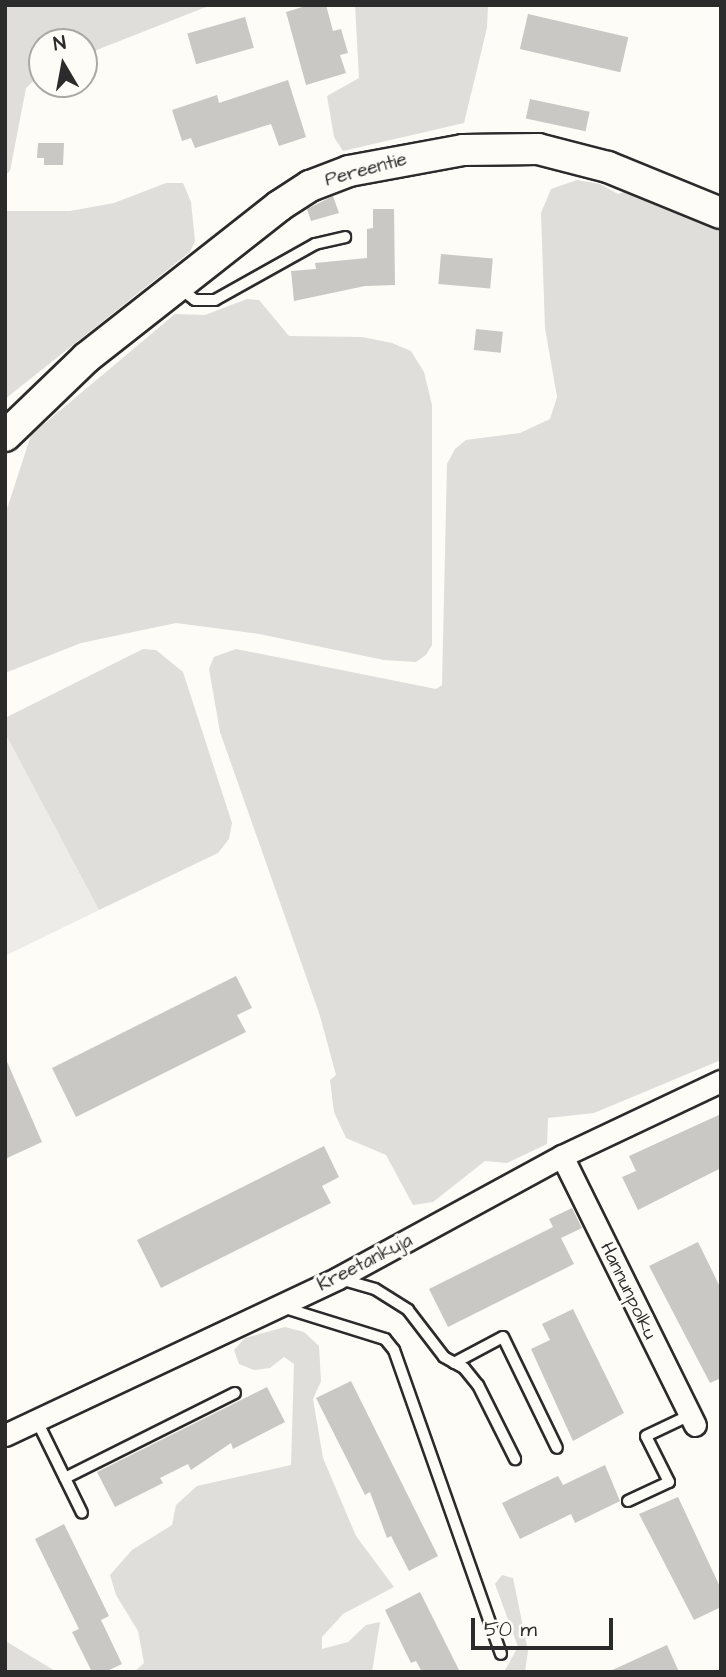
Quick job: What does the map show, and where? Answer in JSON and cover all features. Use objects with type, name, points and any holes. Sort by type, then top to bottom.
[{"type":"street","name":"Pereentie","points":[[5,436],[44,394],[178,286],[310,186],[358,169],[435,153],[515,147],[568,155],[721,213]]},
{"type":"street","name":"Kreetankuja","points":[[5,1435],[338,1278],[562,1156],[721,1081]]},
{"type":"street","name":"Hannunpolku","points":[[562,1156],[692,1420]]},
{"type":"lane","points":[[178,286],[195,300],[215,300],[315,244],[345,237]]},
{"type":"lane","points":[[338,1278],[393,1299],[478,1385],[515,1459]]},
{"type":"lane","points":[[279,1307],[385,1339],[394,1350],[500,1654]]},
{"type":"lane","points":[[454,1363],[503,1337],[557,1448]]},
{"type":"lane","points":[[65,1478],[234,1393]]},
{"type":"lane","points":[[628,1501],[668,1482],[646,1436],[692,1420]]},
{"type":"lane","points":[[37,1421],[82,1513]]},
{"type":"shaded area","points":[[5,5],[211,5],[98,49],[98,28],[28,28],[28,86],[10,171],[5,175]]},
{"type":"shaded area","points":[[355,5],[488,5],[487,28],[464,123],[343,151],[334,137],[327,96],[359,78]]},
{"type":"shaded area","points":[[577,180],[600,184],[618,194],[630,190],[645,193],[721,230],[721,1060],[594,1113],[548,1118],[547,1144],[507,1163],[485,1161],[433,1202],[413,1205],[386,1155],[346,1138],[334,1112],[330,1080],[336,1075],[320,1016],[220,732],[209,669],[214,657],[236,649],[436,689],[442,685],[447,464],[455,449],[466,440],[520,433],[550,419],[557,397],[545,328],[541,213],[551,189]]},
{"type":"shaded area","points":[[166,183],[183,183],[191,202],[195,241],[190,252],[5,399],[5,211],[70,211],[114,203]]},
{"type":"shaded area","points":[[247,299],[259,300],[289,336],[362,337],[392,343],[411,351],[424,372],[432,405],[432,645],[426,655],[416,662],[384,660],[259,634],[176,623],[81,643],[5,673],[5,515],[31,435],[175,314],[205,315]]},
{"type":"shaded area","points":[[143,649],[156,650],[183,672],[232,823],[229,839],[218,853],[99,910],[5,733],[5,718]]},
{"type":"shaded area","points":[[5,733],[99,910],[5,956]]},
{"type":"shaded area","points":[[285,1327],[304,1332],[319,1346],[321,1381],[313,1399],[323,1458],[356,1536],[394,1587],[343,1614],[322,1637],[322,1649],[348,1642],[366,1625],[380,1622],[372,1672],[134,1672],[144,1663],[138,1631],[116,1595],[110,1575],[132,1550],[172,1525],[176,1505],[197,1486],[291,1465],[294,1364],[284,1357],[270,1368],[254,1370],[239,1364],[234,1350],[245,1338]]},
{"type":"shaded area","points":[[502,1575],[513,1578],[528,1651],[525,1672],[504,1672],[518,1647],[495,1584]]},
{"type":"shaded area","points":[[5,1638],[7,1642],[57,1672],[5,1672]]},
{"type":"building","points":[[309,5],[326,5],[333,31],[341,29],[348,53],[340,55],[346,73],[306,85],[286,12]]},
{"type":"building","points":[[528,14],[628,37],[620,72],[520,49]]},
{"type":"building","points":[[245,17],[254,48],[196,64],[187,34]]},
{"type":"building","points":[[288,80],[306,137],[279,146],[271,124],[195,148],[191,138],[182,141],[172,110],[217,95],[219,103]]},
{"type":"building","points":[[530,99],[590,112],[586,131],[526,119]]},
{"type":"building","points":[[38,143],[64,143],[63,165],[44,165],[44,158],[37,158]]},
{"type":"building","points":[[333,196],[339,213],[311,221],[307,209]]},
{"type":"building","points":[[373,209],[394,209],[395,285],[365,286],[294,301],[291,271],[316,269],[315,263],[367,258],[367,229],[373,228]]},
{"type":"building","points":[[441,254],[493,259],[490,288],[438,284]]},
{"type":"building","points":[[476,329],[503,332],[501,353],[474,350]]},
{"type":"building","points":[[236,976],[252,1008],[237,1015],[246,1032],[76,1117],[52,1068]]},
{"type":"building","points":[[5,1057],[42,1142],[5,1159]]},
{"type":"building","points":[[721,1114],[721,1168],[638,1210],[622,1177],[636,1171],[629,1156]]},
{"type":"building","points":[[324,1146],[339,1177],[322,1186],[331,1203],[161,1288],[137,1240]]},
{"type":"building","points":[[572,1208],[582,1228],[561,1238],[574,1264],[448,1327],[429,1289],[553,1227],[549,1219]]},
{"type":"building","points":[[698,1242],[721,1289],[721,1378],[710,1383],[649,1266]]},
{"type":"building","points":[[573,1309],[624,1413],[573,1441],[531,1349],[550,1340],[542,1324]]},
{"type":"building","points":[[351,1381],[438,1556],[409,1571],[391,1536],[387,1538],[370,1492],[365,1495],[316,1398]]},
{"type":"building","points":[[267,1387],[285,1422],[233,1449],[231,1443],[191,1470],[188,1464],[160,1478],[163,1483],[115,1507],[97,1472]]},
{"type":"building","points":[[605,1465],[620,1501],[575,1523],[571,1514],[520,1539],[502,1503],[558,1476],[563,1485]]},
{"type":"building","points":[[678,1497],[721,1589],[721,1607],[694,1620],[639,1514]]},
{"type":"building","points":[[64,1524],[109,1616],[101,1620],[122,1664],[105,1672],[92,1672],[72,1632],[79,1629],[35,1539]]},
{"type":"building","points":[[420,1592],[460,1672],[422,1672],[416,1661],[411,1663],[385,1610]]},
{"type":"building","points":[[667,1645],[679,1672],[608,1672]]}]
